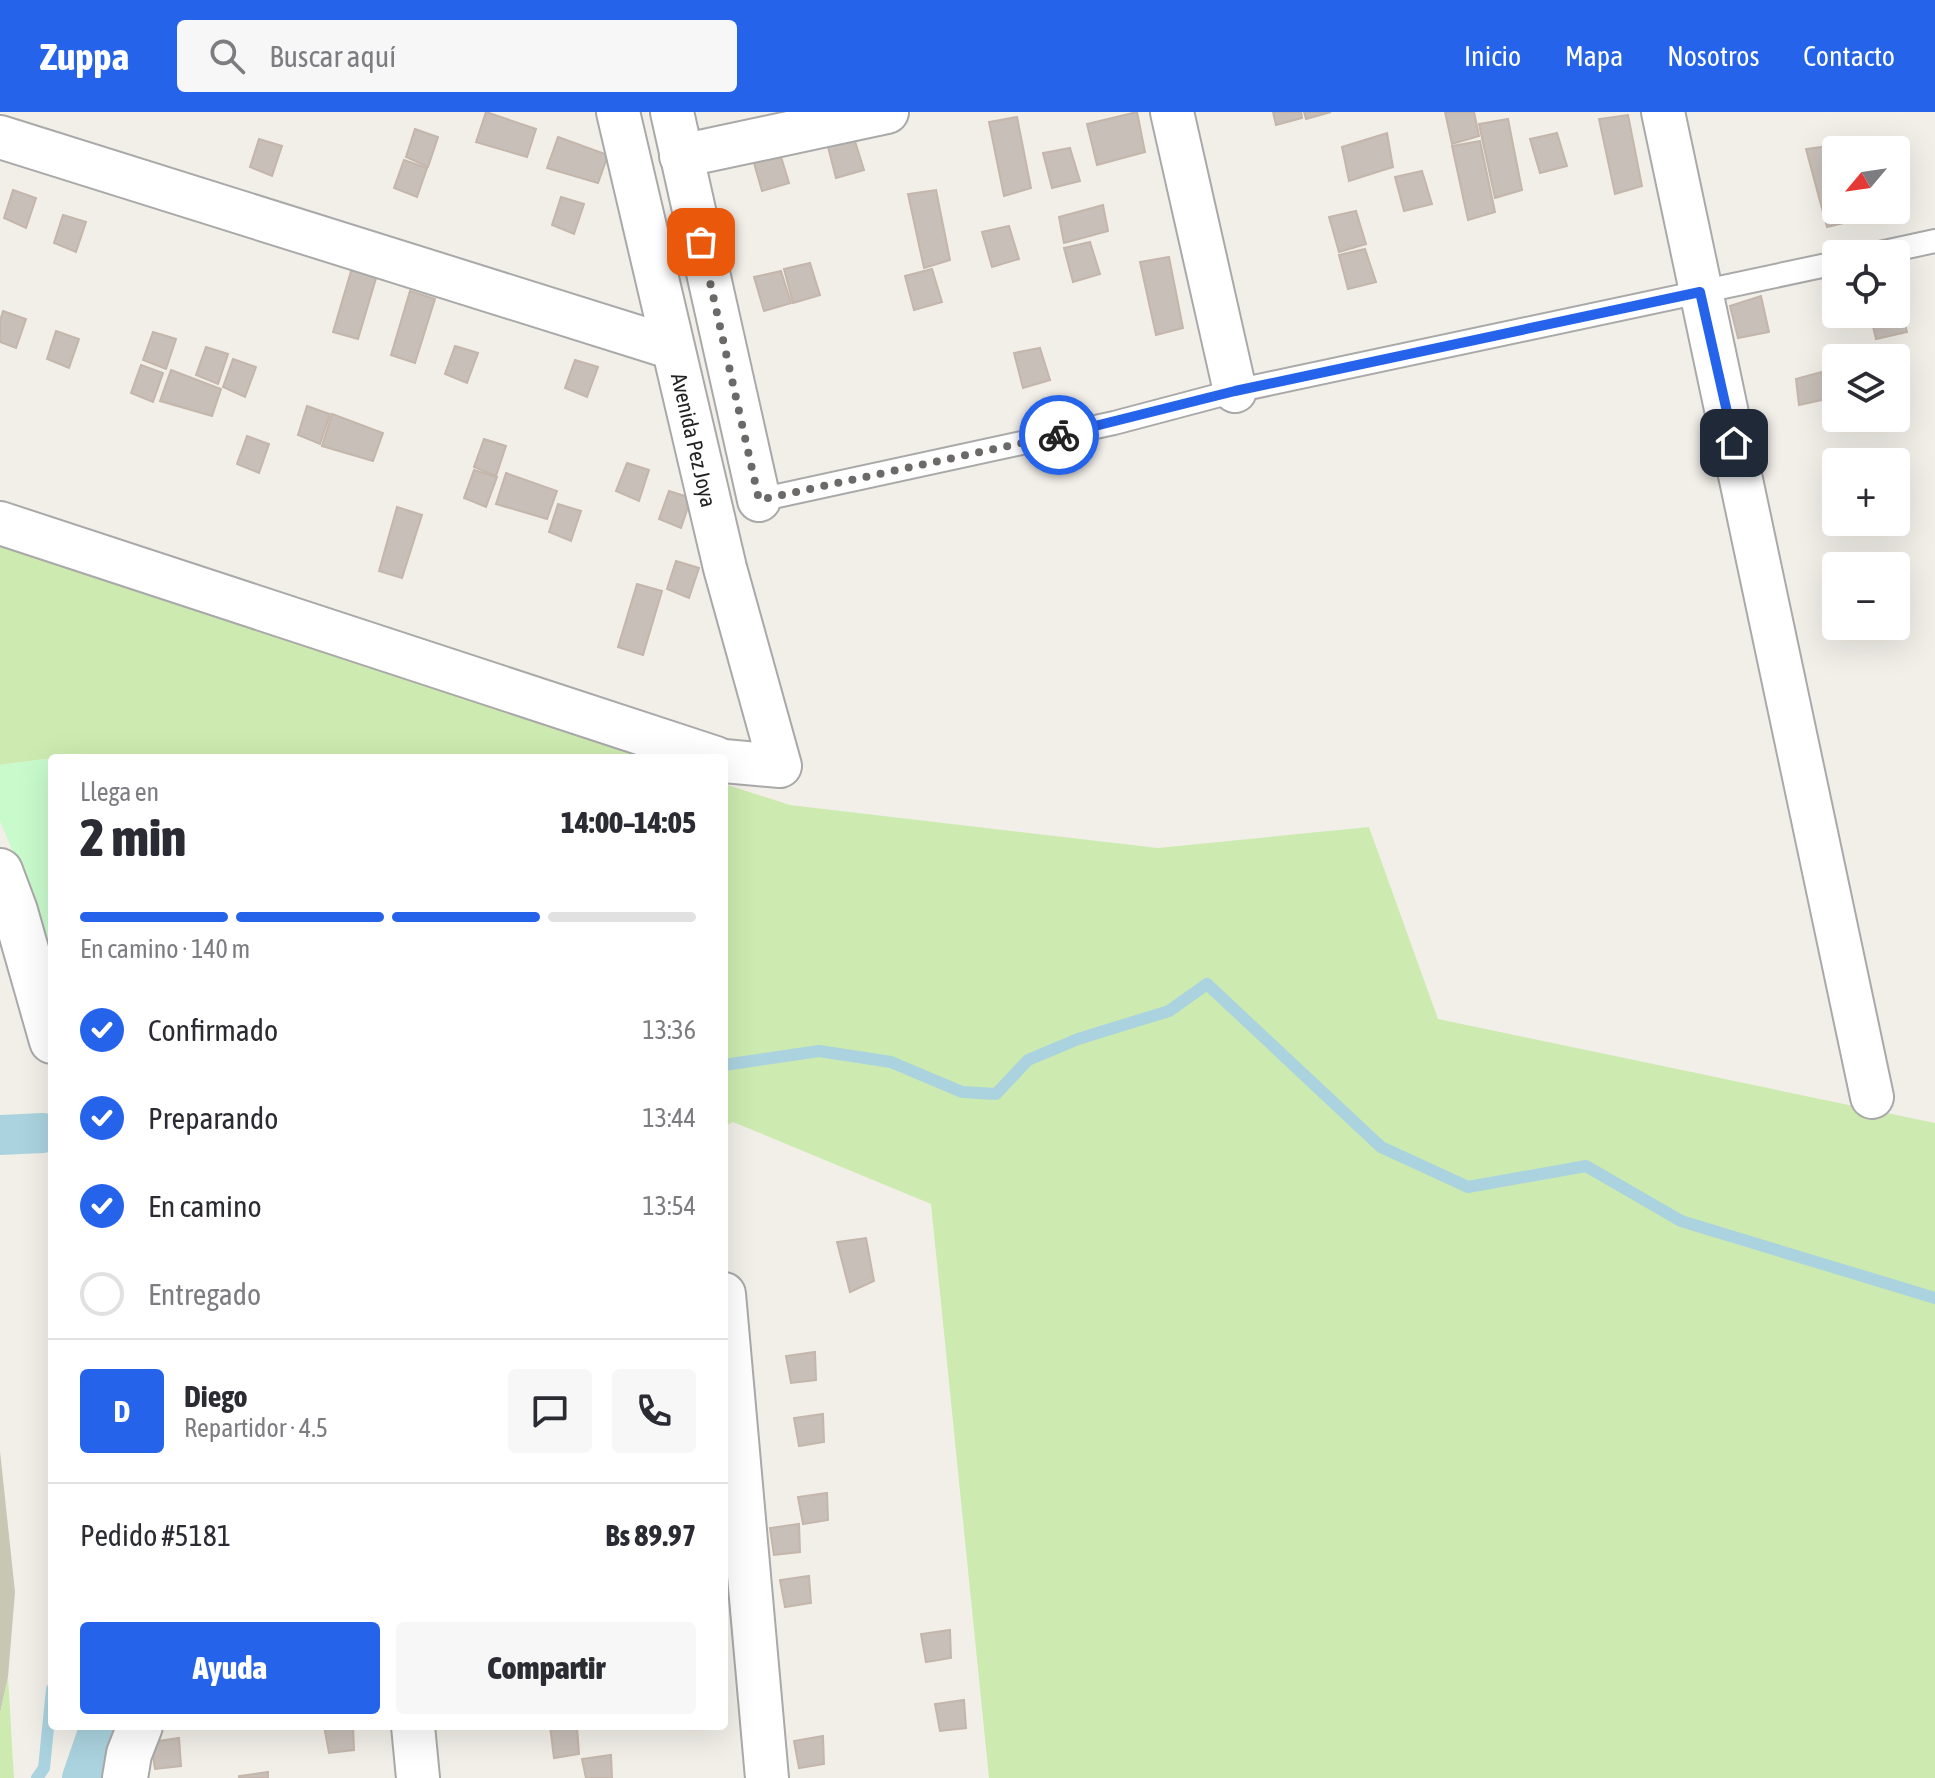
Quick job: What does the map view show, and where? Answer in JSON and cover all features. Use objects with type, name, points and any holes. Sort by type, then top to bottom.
[{"type":"street","name":"Avenida Pez Joya","points":[[618,112],[725,568],[780,766],[728,761]]},
{"type":"street","points":[[672,112],[759,500]]},
{"type":"street","points":[[681,156],[887,112]]},
{"type":"street","points":[[1172,112],[1235,391]]},
{"type":"street","points":[[1663,112],[1872,1097]]},
{"type":"street","points":[[0,137],[673,348]]},
{"type":"street","points":[[0,523],[704,754]]},
{"type":"street","points":[[0,871],[15,911],[48,1027]]},
{"type":"street","points":[[728,1339],[767,1778]]},
{"type":"street","points":[[125,1778],[129,1754],[138,1730]]},
{"type":"street","points":[[413,1730],[418,1778]]},
{"type":"lane","points":[[1910,246],[1935,241]]},
{"type":"lane","points":[[759,500],[1114,423],[1235,391],[1822,266]]},
{"type":"shaded area","points":[[0,1451],[15,1592],[8,1677],[0,1714]]},
{"type":"green space","points":[[0,546],[634,754],[48,754],[48,760],[0,765]]},
{"type":"green space","points":[[48,760],[48,954],[22,873],[0,821],[0,765]]},
{"type":"green space","points":[[728,785],[790,805],[1158,848],[1369,827],[1438,1019],[1935,1123],[1935,1778],[989,1778],[931,1204],[733,1122],[728,1125]]},
{"type":"green space","points":[[8,1677],[14,1778],[0,1778],[0,1714]]},
{"type":"building","points":[[486,112],[536,129],[527,157],[476,142]]},
{"type":"building","points":[[1137,112],[1145,152],[1097,165],[1087,124]]},
{"type":"building","points":[[1273,112],[1301,112],[1302,118],[1276,125]]},
{"type":"building","points":[[1304,112],[1331,112],[1306,119]]},
{"type":"building","points":[[1445,112],[1474,112],[1479,136],[1452,144]]},
{"type":"building","points":[[1628,115],[1642,186],[1615,194],[1599,119]]},
{"type":"building","points":[[1017,117],[1031,188],[1004,196],[989,122]]},
{"type":"building","points":[[1508,119],[1522,190],[1495,198],[1479,124]]},
{"type":"building","points":[[415,129],[438,137],[428,167],[406,157]]},
{"type":"building","points":[[1387,133],[1393,167],[1349,181],[1342,147]]},
{"type":"building","points":[[1557,133],[1567,166],[1540,173],[1530,139]]},
{"type":"building","points":[[558,137],[608,155],[598,183],[547,168]]},
{"type":"building","points":[[854,138],[864,170],[836,178],[827,143]]},
{"type":"building","points":[[259,139],[282,146],[272,176],[250,167]]},
{"type":"building","points":[[1480,141],[1495,212],[1468,220],[1452,146]]},
{"type":"building","points":[[1822,147],[1822,208],[1806,149]]},
{"type":"building","points":[[1070,148],[1080,181],[1052,188],[1043,153]]},
{"type":"building","points":[[779,150],[789,183],[762,191],[752,156]]},
{"type":"building","points":[[404,160],[427,168],[417,197],[394,188]]},
{"type":"building","points":[[1422,171],[1432,204],[1404,211],[1395,177]]},
{"type":"building","points":[[13,190],[36,198],[26,228],[4,218]]},
{"type":"building","points":[[936,190],[950,260],[924,268],[908,194]]},
{"type":"building","points":[[561,197],[584,204],[574,234],[552,225]]},
{"type":"building","points":[[1103,205],[1108,231],[1064,243],[1059,217]]},
{"type":"building","points":[[1356,211],[1366,244],[1339,252],[1329,217]]},
{"type":"building","points":[[63,215],[86,222],[76,252],[54,243]]},
{"type":"building","points":[[1009,226],[1019,259],[992,267],[982,232]]},
{"type":"building","points":[[1090,242],[1100,274],[1073,282],[1064,248]]},
{"type":"building","points":[[1365,249],[1376,282],[1348,289],[1339,255]]},
{"type":"building","points":[[1169,257],[1183,328],[1156,335],[1140,262]]},
{"type":"building","points":[[810,263],[820,295],[793,303],[784,269]]},
{"type":"building","points":[[352,268],[377,275],[358,339],[333,332]]},
{"type":"building","points":[[932,269],[942,302],[914,310],[905,276]]},
{"type":"building","points":[[781,271],[791,303],[764,311],[754,277]]},
{"type":"building","points":[[410,291],[435,299],[415,363],[391,355]]},
{"type":"building","points":[[1761,296],[1769,332],[1738,338],[1730,306]]},
{"type":"building","points":[[3,311],[26,319],[16,348],[0,342]]},
{"type":"building","points":[[1873,328],[1906,328],[1907,332],[1876,339]]},
{"type":"building","points":[[56,331],[79,339],[69,368],[47,359]]},
{"type":"building","points":[[153,332],[176,339],[166,369],[143,360]]},
{"type":"building","points":[[455,346],[478,353],[467,383],[445,374]]},
{"type":"building","points":[[206,347],[228,354],[218,384],[196,375]]},
{"type":"building","points":[[1040,348],[1050,380],[1023,388],[1014,353]]},
{"type":"building","points":[[233,359],[256,367],[245,397],[223,387]]},
{"type":"building","points":[[575,360],[598,367],[587,397],[565,388]]},
{"type":"building","points":[[141,365],[163,373],[153,402],[131,393]]},
{"type":"building","points":[[171,370],[221,389],[212,416],[160,401]]},
{"type":"building","points":[[1822,372],[1822,400],[1799,405],[1796,379]]},
{"type":"building","points":[[307,406],[330,414],[320,444],[298,435]]},
{"type":"building","points":[[332,414],[383,433],[373,461],[322,446]]},
{"type":"building","points":[[247,436],[269,444],[259,473],[237,464]]},
{"type":"building","points":[[484,439],[506,446],[496,476],[474,467]]},
{"type":"building","points":[[627,463],[649,470],[639,501],[616,491]]},
{"type":"building","points":[[474,470],[497,477],[486,507],[464,498]]},
{"type":"building","points":[[506,473],[557,491],[547,519],[496,504]]},
{"type":"building","points":[[669,491],[691,498],[681,528],[659,519]]},
{"type":"building","points":[[558,504],[581,511],[571,541],[549,532]]},
{"type":"building","points":[[397,507],[422,515],[402,578],[379,571]]},
{"type":"building","points":[[676,561],[699,568],[689,598],[667,589]]},
{"type":"building","points":[[637,584],[662,591],[643,655],[618,647]]},
{"type":"building","points":[[866,1238],[874,1281],[850,1292],[837,1242]]},
{"type":"building","points":[[815,1352],[816,1380],[791,1383],[786,1356]]},
{"type":"building","points":[[823,1414],[824,1442],[799,1446],[794,1418]]},
{"type":"building","points":[[827,1493],[828,1520],[803,1524],[798,1497]]},
{"type":"building","points":[[799,1524],[800,1552],[774,1555],[770,1528]]},
{"type":"building","points":[[809,1576],[811,1603],[785,1607],[780,1580]]},
{"type":"building","points":[[950,1630],[951,1658],[926,1662],[921,1634]]},
{"type":"building","points":[[964,1700],[966,1728],[940,1731],[935,1704]]},
{"type":"building","points":[[325,1730],[353,1730],[354,1750],[329,1753]]},
{"type":"building","points":[[550,1730],[577,1730],[579,1754],[554,1758]]},
{"type":"building","points":[[823,1736],[824,1764],[799,1768],[794,1741]]},
{"type":"building","points":[[179,1738],[181,1766],[155,1769],[151,1742]]},
{"type":"building","points":[[611,1755],[612,1778],[586,1778],[582,1759]]},
{"type":"building","points":[[268,1772],[268,1778],[239,1778],[239,1776]]},
{"type":"waterway","points":[[728,1064],[819,1051],[891,1062],[962,1092],[996,1094],[1028,1060],[1078,1039],[1169,1011],[1207,984],[1381,1147],[1468,1187],[1586,1166],[1681,1221],[1935,1298]]},
{"type":"waterway","points":[[0,1135],[43,1133]]},
{"type":"waterway","points":[[37,1778],[44,1768],[48,1728]]},
{"type":"waterway","points":[[82,1778],[99,1730]]},
{"type":"way so far","points":[[701,242],[759,500],[1059,435]]},
{"type":"route","points":[[1059,435],[1235,391],[1700,292],[1734,443]]}]
